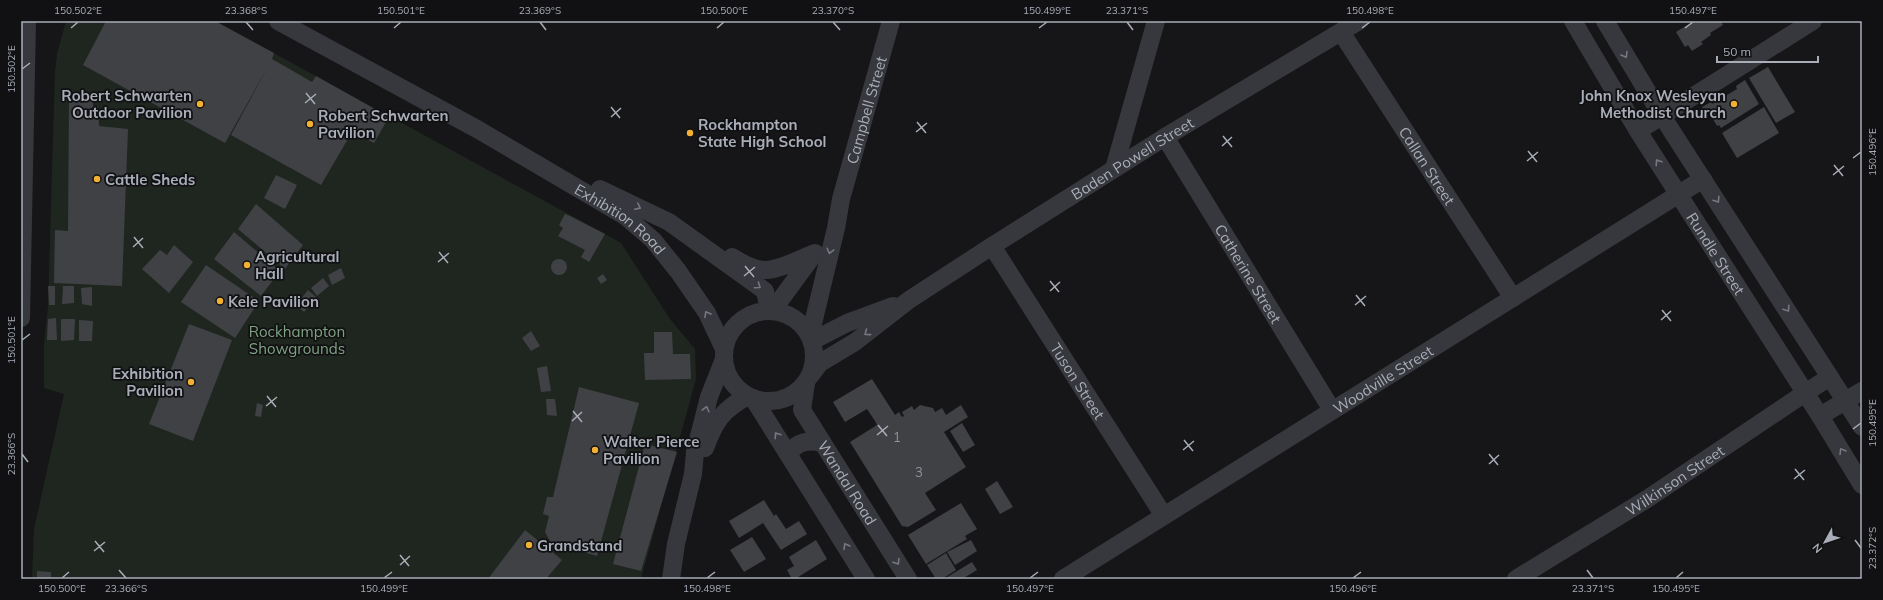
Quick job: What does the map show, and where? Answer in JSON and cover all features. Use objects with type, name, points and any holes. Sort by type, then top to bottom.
[{"type":"street","points":[[21,318],[27,21]]},
{"type":"street","name":"Exhibition Road","points":[[278,21],[477,129],[625,216],[653,240],[695,295],[707,312],[724,354]]},
{"type":"street","name":"Campbell Street","points":[[811,338],[836,228],[840,199],[891,21]]},
{"type":"street","points":[[1114,169],[1156,21]]},
{"type":"street","name":"Baden Powell Street","points":[[808,379],[820,363],[854,342],[909,300],[992,246],[1165,137],[1359,21]]},
{"type":"street","name":"Rundle Street","points":[[1573,21],[1638,131],[1820,416],[1862,485]]},
{"type":"street","name":"Rundle Street","points":[[1605,21],[1662,116],[1862,427]]},
{"type":"street","points":[[1638,131],[1813,21]]},
{"type":"street","name":"Callan Street","points":[[1342,32],[1513,298]]},
{"type":"street","name":"Exhibition Road","points":[[477,129],[668,222],[748,266],[765,270],[815,253]]},
{"type":"street","name":"Catherine Street","points":[[1165,137],[1332,410]]},
{"type":"street","name":"Woodville Street","points":[[1063,579],[1332,410],[1680,195],[1703,179]]},
{"type":"street","name":"Campbell Street","points":[[771,310],[815,253],[840,199]]},
{"type":"street","name":"Exhibition Road","points":[[668,222],[765,292],[771,310]]},
{"type":"street","name":"Tuson Street","points":[[992,246],[1164,516]]},
{"type":"street","name":"Baden Powell Street","points":[[811,338],[909,300]]},
{"type":"street","points":[[671,579],[676,544],[693,474],[695,452],[709,397],[724,354],[728,337],[734,326],[744,318],[756,312],[771,310],[788,314],[800,323],[811,338],[814,353],[813,365],[808,379],[797,391],[787,397],[764,401],[750,397],[730,406],[716,421],[703,455],[693,474]]},
{"type":"street","points":[[724,354],[726,370],[731,380],[738,388],[750,397],[789,454],[866,579]]},
{"type":"street","name":"Wilkinson Street","points":[[1516,579],[1647,499],[1830,377]]},
{"type":"street","name":"Wandal Road","points":[[808,379],[802,410],[908,579]]},
{"type":"street","points":[[1820,416],[1862,391]]},
{"type":"street","points":[[789,454],[796,446],[805,442],[822,443]]},
{"type":"green space","name":"Rockhampton Showgrounds","points":[[66,21],[215,21],[621,243],[670,319],[695,349],[696,379],[641,579],[32,579],[34,529],[64,394],[44,388],[44,344],[48,307],[55,71],[57,54]]},
{"type":"building","points":[[106,21],[215,21],[274,53],[272,59],[312,82],[316,76],[389,117],[374,143],[352,132],[321,185],[231,135],[270,63],[225,143],[83,65]]},
{"type":"building","points":[[1694,21],[1721,21],[1723,25],[1710,33],[1711,35],[1701,42],[1703,44],[1692,51],[1688,45],[1685,47],[1676,32]]},
{"type":"building","points":[[1768,67],[1795,112],[1776,123],[1749,78]]},
{"type":"building","name":"John Knox Wesleyan Methodist Church","points":[[1745,80],[1759,104],[1721,128],[1719,125],[1717,126],[1709,112],[1705,114],[1702,107],[1711,102],[1712,104],[1737,89],[1736,86]]},
{"type":"building","name":"Cattle Sheds","points":[[69,98],[93,98],[93,106],[98,106],[99,126],[128,129],[122,286],[54,283],[55,230],[68,231]]},
{"type":"building","points":[[1764,107],[1779,133],[1737,158],[1722,133]]},
{"type":"building","points":[[276,175],[297,185],[285,209],[264,198]]},
{"type":"building","points":[[256,204],[303,245],[285,269],[238,229]]},
{"type":"building","points":[[565,214],[605,234],[589,262],[581,257],[585,250],[558,236],[563,228],[559,225]]},
{"type":"building","name":"Agricultural Hall","points":[[234,232],[280,271],[261,296],[214,259]]},
{"type":"building","points":[[174,245],[193,262],[169,293],[142,269],[160,250],[167,255]]},
{"type":"building","points":[[559,259],[565,261],[567,267],[565,273],[559,275],[553,273],[551,267],[553,261]]},
{"type":"building","name":"Kele Pavilion","points":[[206,265],[259,301],[235,338],[181,302]]},
{"type":"building","points":[[341,268],[345,278],[332,285],[328,275]]},
{"type":"building","points":[[603,274],[607,280],[601,284],[597,278]]},
{"type":"building","points":[[323,278],[329,286],[317,296],[311,288]]},
{"type":"building","points":[[48,286],[55,286],[55,305],[49,305]]},
{"type":"building","points":[[63,286],[74,286],[74,303],[62,304]]},
{"type":"building","points":[[92,287],[92,306],[82,304],[81,288]]},
{"type":"building","points":[[308,290],[317,298],[304,312],[296,305]]},
{"type":"building","points":[[56,318],[57,340],[47,340],[48,319]]},
{"type":"building","points":[[61,319],[75,319],[74,340],[61,341]]},
{"type":"building","points":[[79,320],[93,321],[92,341],[79,341]]},
{"type":"building","name":"Exhibition Pavilion","points":[[189,324],[232,340],[193,441],[149,424]]},
{"type":"building","points":[[531,331],[540,346],[531,351],[522,338]]},
{"type":"building","points":[[654,332],[672,332],[673,354],[690,354],[691,379],[645,380],[644,353],[654,353]]},
{"type":"building","points":[[547,366],[551,391],[541,392],[537,368]]},
{"type":"building","points":[[872,379],[895,415],[899,412],[902,417],[904,416],[902,412],[912,406],[914,410],[920,405],[933,408],[935,412],[942,408],[946,415],[961,405],[968,417],[944,432],[966,467],[925,493],[936,510],[908,527],[902,526],[850,442],[877,425],[875,421],[867,409],[845,422],[833,402]]},
{"type":"building","name":"Walter Pierce Pavilion","points":[[579,387],[639,403],[597,556],[551,543],[545,532],[549,516],[543,514],[547,497],[553,497]]},
{"type":"building","points":[[546,399],[555,399],[557,416],[547,415]]},
{"type":"building","points":[[257,403],[263,405],[261,417],[255,416]]},
{"type":"building","points":[[962,423],[975,445],[963,452],[950,431]]},
{"type":"building","points":[[645,444],[677,452],[641,571],[613,564]]},
{"type":"building","points":[[997,481],[1013,507],[1000,514],[985,489]]},
{"type":"building","points":[[764,500],[774,516],[776,514],[786,529],[799,521],[807,534],[781,550],[763,523],[739,538],[729,521]]},
{"type":"building","points":[[961,503],[977,529],[965,536],[967,539],[926,564],[908,535]]},
{"type":"building","name":"Grandstand","points":[[525,530],[562,560],[546,579],[488,579]]},
{"type":"building","points":[[752,537],[766,559],[744,572],[730,550]]},
{"type":"building","points":[[816,540],[827,559],[795,579],[792,579],[787,570],[794,566],[789,557]]},
{"type":"building","points":[[971,540],[977,551],[955,565],[947,552]]},
{"type":"building","points":[[946,553],[956,570],[942,579],[936,579],[927,565]]},
{"type":"building","points":[[972,562],[977,570],[962,579],[944,579]]},
{"type":"building","points":[[37,571],[51,572],[51,579],[37,579]]},
{"type":"place","name":"Robert Schwarten Outdoor Pavilion","points":[[200,104]]},
{"type":"place","name":"John Knox Wesleyan Methodist Church","points":[[1734,104]]},
{"type":"place","name":"Robert Schwarten Pavilion","points":[[310,124]]},
{"type":"place","name":"Rockhampton State High School","points":[[690,133]]},
{"type":"place","name":"Cattle Sheds","points":[[97,179]]},
{"type":"place","name":"Agricultural Hall","points":[[247,265]]},
{"type":"place","name":"Kele Pavilion","points":[[220,301]]},
{"type":"place","name":"Exhibition Pavilion","points":[[191,382]]},
{"type":"place","name":"Walter Pierce Pavilion","points":[[595,450]]},
{"type":"place","name":"Grandstand","points":[[529,545]]}]
